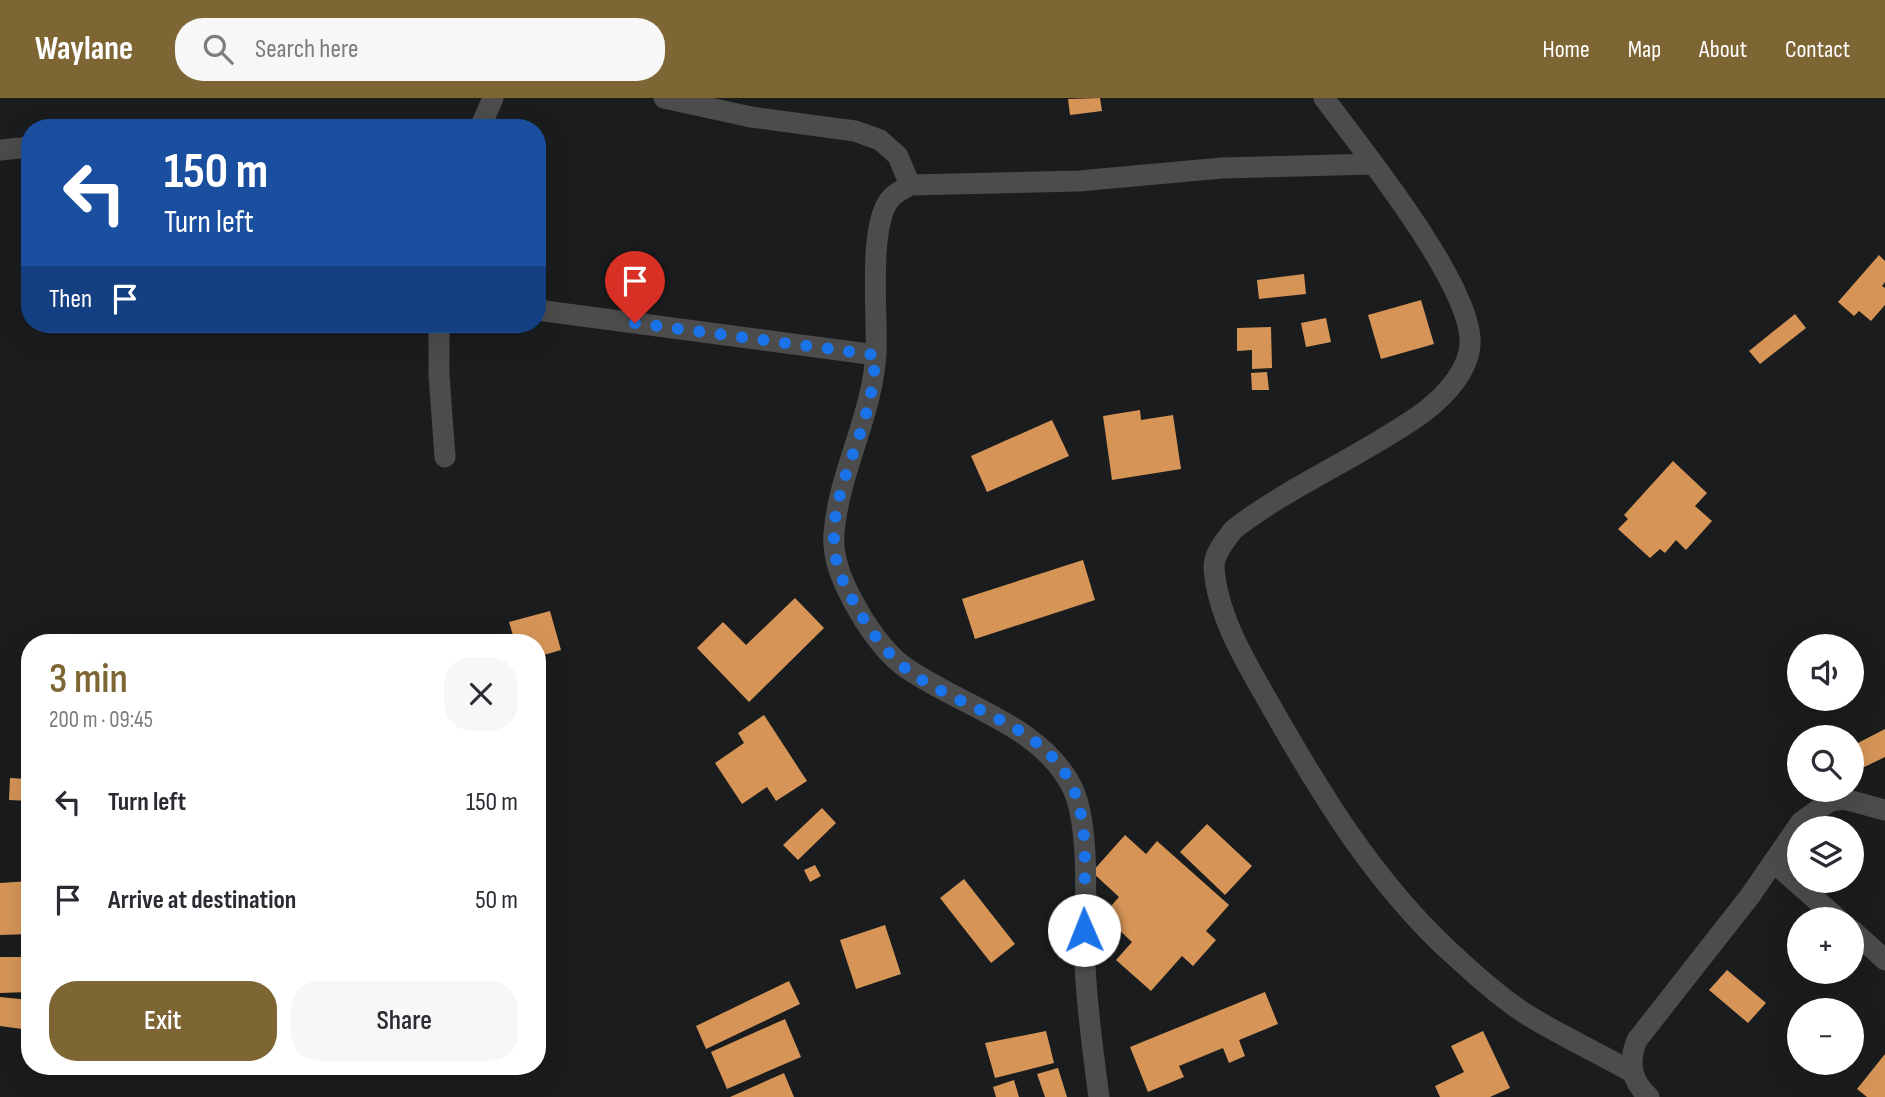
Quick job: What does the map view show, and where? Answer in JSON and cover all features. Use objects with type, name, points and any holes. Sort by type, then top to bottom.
[{"type":"street","points":[[484,119],[493,98]]},
{"type":"street","points":[[664,98],[751,117],[855,131],[880,140],[898,156],[909,185]]},
{"type":"street","points":[[1324,98],[1373,163],[1430,247],[1459,300],[1470,339],[1461,375],[1426,410],[1358,455],[1252,515],[1233,530],[1220,547],[1214,565],[1224,615],[1297,751],[1349,836],[1392,893],[1447,949],[1527,1015],[1632,1072]]},
{"type":"street","points":[[0,149],[21,148]]},
{"type":"street","points":[[1099,1097],[1091,1041],[1086,969],[1084,839],[1073,789],[1057,762],[1029,738],[943,692],[900,663],[864,621],[839,576],[834,534],[846,475],[869,403],[876,355],[878,223],[890,198],[909,185],[1079,181],[1222,168],[1373,163]]},
{"type":"street","points":[[546,311],[876,355]]},
{"type":"street","points":[[439,333],[444,457]]},
{"type":"street","points":[[1649,1097],[1640,1089],[1632,1072],[1631,1054],[1637,1040],[1801,822],[1830,802],[1859,801],[1885,810]]},
{"type":"street","points":[[1773,862],[1824,907]]},
{"type":"street","points":[[1864,941],[1885,960]]},
{"type":"building","points":[[1100,98],[1102,111],[1070,115],[1068,99]]},
{"type":"building","points":[[1879,255],[1885,261],[1885,282],[1882,286],[1885,288],[1885,305],[1871,321],[1859,311],[1854,316],[1838,302]]},
{"type":"building","points":[[1304,274],[1306,294],[1259,299],[1257,280]]},
{"type":"building","points":[[1421,300],[1434,344],[1381,359],[1368,315]]},
{"type":"building","points":[[1795,314],[1806,328],[1760,364],[1749,351]]},
{"type":"building","points":[[1326,318],[1331,342],[1306,347],[1301,323]]},
{"type":"building","points":[[1271,327],[1272,368],[1252,369],[1252,350],[1237,351],[1237,328]]},
{"type":"building","points":[[1267,372],[1269,390],[1252,390],[1251,373]]},
{"type":"building","points":[[1140,410],[1141,420],[1173,415],[1181,469],[1112,480],[1103,416]]},
{"type":"building","points":[[1052,420],[1069,456],[987,492],[971,456]]},
{"type":"building","points":[[1673,461],[1707,493],[1695,506],[1712,521],[1686,550],[1676,540],[1665,553],[1660,549],[1650,558],[1618,529],[1628,519],[1624,515]]},
{"type":"building","points":[[1083,560],[1095,600],[975,639],[962,599]]},
{"type":"building","points":[[795,598],[824,628],[749,702],[697,648],[723,622],[746,645]]},
{"type":"building","points":[[550,611],[561,650],[546,654],[546,634],[513,634],[509,622]]},
{"type":"building","points":[[764,715],[807,781],[776,801],[767,787],[742,804],[715,763],[744,743],[738,733]]},
{"type":"building","points":[[1885,729],[1885,757],[1864,767],[1864,740]]},
{"type":"building","points":[[10,778],[21,779],[21,801],[9,800]]},
{"type":"building","points":[[822,808],[836,823],[798,860],[783,845]]},
{"type":"building","points":[[1207,824],[1252,866],[1225,895],[1180,852]]},
{"type":"building","points":[[1125,835],[1146,854],[1157,841],[1229,905],[1206,931],[1216,940],[1193,966],[1182,956],[1151,991],[1116,960],[1132,942],[1103,915],[1119,897],[1092,872]]},
{"type":"building","points":[[815,865],[821,876],[810,882],[804,870]]},
{"type":"building","points":[[964,879],[1015,944],[991,963],[940,898]]},
{"type":"building","points":[[21,882],[21,934],[0,935],[0,883]]},
{"type":"building","points":[[885,925],[901,974],[856,989],[840,940]]},
{"type":"building","points":[[0,957],[21,957],[21,992],[0,993]]},
{"type":"building","points":[[1727,970],[1766,1003],[1748,1023],[1709,990]]},
{"type":"building","points":[[789,981],[800,1004],[706,1049],[696,1026]]},
{"type":"building","points":[[1265,992],[1278,1024],[1239,1040],[1245,1056],[1229,1063],[1223,1048],[1179,1066],[1184,1077],[1148,1092],[1130,1047]]},
{"type":"building","points":[[0,997],[21,999],[21,1029],[0,1026]]},
{"type":"building","points":[[785,1019],[801,1057],[727,1089],[711,1052]]},
{"type":"building","points":[[1046,1031],[1054,1063],[995,1078],[985,1043]]},
{"type":"building","points":[[1483,1031],[1510,1088],[1490,1097],[1440,1097],[1435,1086],[1464,1072],[1451,1046]]},
{"type":"building","points":[[1885,1054],[1885,1097],[1867,1097],[1857,1089]]},
{"type":"building","points":[[1058,1068],[1067,1097],[1045,1097],[1037,1074]]},
{"type":"building","points":[[784,1073],[794,1097],[730,1097]]},
{"type":"building","points":[[1014,1080],[1019,1097],[996,1097],[993,1087]]},
{"type":"route","points":[[635,323],[769,343],[876,355],[869,403],[846,475],[834,534],[839,576],[864,621],[900,663],[943,692],[1029,738],[1057,762],[1073,789],[1084,839],[1084,930]]}]
